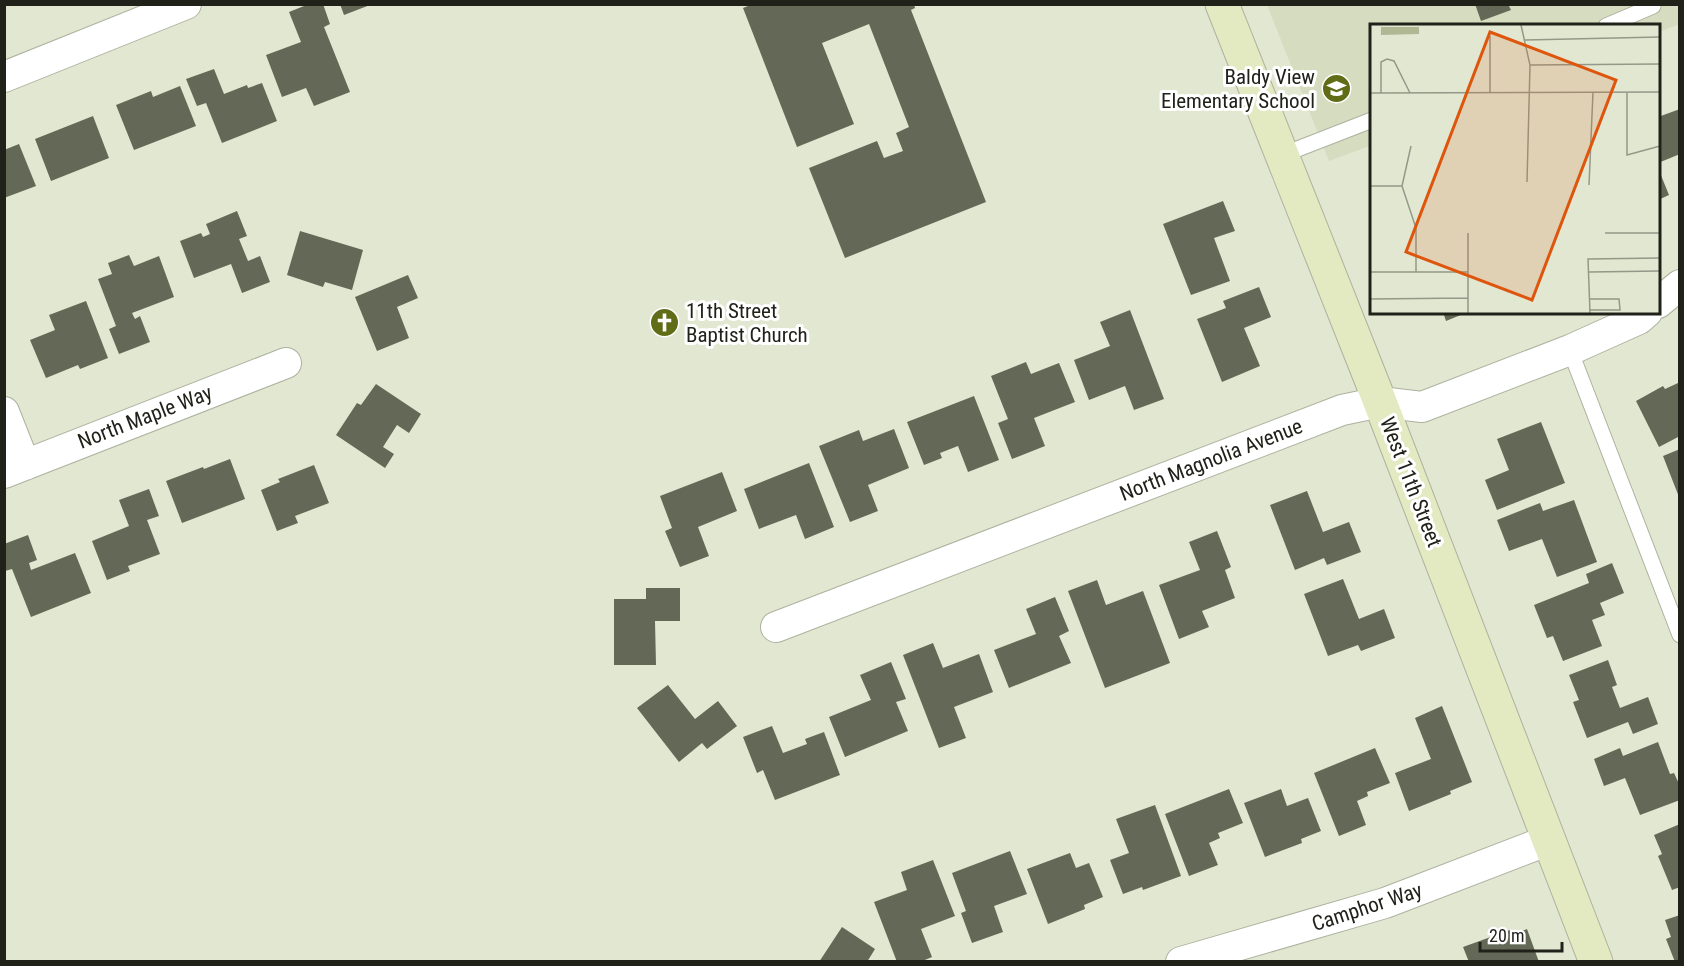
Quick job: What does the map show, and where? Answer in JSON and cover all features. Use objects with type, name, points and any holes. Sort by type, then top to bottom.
[{"type":"street","points":[[4,76],[186,4]]},
{"type":"street","name":"West 11th Street","points":[[1222,4],[1380,402],[1596,962]]},
{"type":"street","points":[[1660,302],[1680,285]]},
{"type":"street","name":"North Magnolia Avenue","points":[[776,627],[1342,410],[1380,402],[1422,407],[1570,350],[1639,319],[1645,314]]},
{"type":"street","name":"North Maple Way","points":[[15,469],[286,363]]},
{"type":"street","points":[[4,412],[15,469]]},
{"type":"street","name":"Camphor Way","points":[[1181,962],[1385,903],[1549,840]]},
{"type":"lane","points":[[1611,24],[1653,6]]},
{"type":"lane","points":[[1282,155],[1370,121]]},
{"type":"lane","points":[[1570,350],[1680,635]]},
{"type":"shaded area","name":"Baldy View Elementary School","points":[[1679,4],[1680,24],[1660,32],[1660,24],[1370,24],[1370,146],[1329,161],[1267,5]]},
{"type":"building","points":[[309,4],[323,4],[330,24],[324,27],[350,92],[314,106],[306,88],[282,97],[266,55],[301,42],[289,12]]},
{"type":"building","points":[[340,4],[370,4],[370,5],[344,15]]},
{"type":"building","points":[[753,4],[914,4],[915,8],[911,10],[986,202],[845,258],[809,168],[877,141],[884,158],[903,151],[896,133],[909,127],[869,24],[822,43],[854,124],[797,147],[743,8]]},
{"type":"building","points":[[1475,4],[1508,4],[1511,10],[1481,21]]},
{"type":"building","points":[[214,69],[224,94],[247,85],[248,88],[262,83],[277,121],[222,143],[206,103],[197,106],[186,79]]},
{"type":"building","points":[[180,86],[196,126],[134,150],[116,105],[151,91],[153,97]]},
{"type":"building","points":[[1680,109],[1680,154],[1660,162],[1660,116]]},
{"type":"building","points":[[93,116],[109,158],[51,181],[35,139]]},
{"type":"building","points":[[19,144],[36,186],[4,198],[4,150]]},
{"type":"building","points":[[1660,173],[1669,195],[1660,199]]},
{"type":"building","points":[[1223,201],[1235,231],[1214,238],[1230,281],[1191,295],[1163,224]]},
{"type":"building","points":[[237,211],[247,236],[239,239],[248,261],[260,256],[270,282],[242,293],[231,264],[194,278],[180,241],[201,233],[203,237],[210,234],[206,224]]},
{"type":"building","points":[[300,231],[363,250],[352,290],[325,282],[323,287],[287,275]]},
{"type":"building","points":[[129,255],[134,266],[159,256],[174,297],[132,313],[135,319],[140,316],[150,342],[119,354],[109,329],[116,326],[98,279],[112,274],[108,263]]},
{"type":"building","points":[[408,275],[418,298],[397,307],[409,338],[377,351],[355,297]]},
{"type":"building","points":[[1259,287],[1271,317],[1244,328],[1260,366],[1222,382],[1197,319],[1226,308],[1223,301]]},
{"type":"building","points":[[86,301],[108,358],[80,369],[78,365],[46,378],[30,340],[55,330],[49,315]]},
{"type":"building","points":[[1130,310],[1164,399],[1134,410],[1125,386],[1089,400],[1074,360],[1110,346],[1100,322]]},
{"type":"building","points":[[1444,314],[1463,314],[1446,321]]},
{"type":"building","points":[[1026,362],[1031,374],[1059,363],[1075,402],[1034,418],[1045,446],[1012,459],[998,423],[1008,419],[991,376]]},
{"type":"building","points":[[1678,383],[1680,386],[1680,436],[1659,447],[1636,401],[1663,386],[1665,389]]},
{"type":"building","points":[[376,384],[421,414],[409,433],[397,425],[383,447],[394,454],[385,468],[336,435],[357,403],[361,405]]},
{"type":"building","points":[[974,396],[999,460],[968,472],[958,446],[940,453],[942,458],[924,465],[907,422]]},
{"type":"building","points":[[1541,422],[1565,483],[1497,510],[1485,480],[1509,470],[1497,439]]},
{"type":"building","points":[[894,429],[909,468],[868,485],[878,511],[850,522],[819,446],[859,430],[863,441]]},
{"type":"building","points":[[1680,449],[1680,497],[1679,497],[1663,456]]},
{"type":"building","points":[[230,459],[245,499],[182,523],[166,481]]},
{"type":"building","points":[[809,463],[834,527],[805,539],[796,515],[759,529],[744,489]]},
{"type":"building","points":[[314,465],[329,503],[295,516],[298,523],[277,531],[261,490],[280,482],[278,479]]},
{"type":"building","points":[[722,472],[737,511],[698,527],[709,556],[680,567],[665,531],[672,528],[660,496]]},
{"type":"building","points":[[149,489],[159,516],[147,520],[160,554],[128,566],[130,571],[107,580],[92,541],[129,526],[119,500]]},
{"type":"building","points":[[1307,491],[1323,532],[1349,522],[1361,552],[1327,565],[1324,558],[1295,570],[1270,505]]},
{"type":"building","points":[[1574,500],[1597,562],[1557,577],[1542,539],[1509,551],[1497,520],[1540,503],[1543,511]]},
{"type":"building","points":[[1217,531],[1231,567],[1225,570],[1235,598],[1202,611],[1209,627],[1179,639],[1159,585],[1200,570],[1189,542]]},
{"type":"building","points":[[28,535],[37,560],[29,563],[31,570],[75,553],[91,593],[31,617],[12,569],[4,570],[4,544]]},
{"type":"building","points":[[1612,563],[1624,593],[1600,603],[1605,615],[1592,620],[1602,646],[1563,661],[1553,636],[1547,638],[1534,605],[1589,583],[1586,574]]},
{"type":"building","points":[[1343,579],[1359,619],[1384,609],[1395,638],[1361,651],[1358,645],[1328,656],[1304,594]]},
{"type":"building","points":[[1097,580],[1106,605],[1143,591],[1170,663],[1105,688],[1068,591]]},
{"type":"building","points":[[646,588],[680,588],[680,621],[655,621],[656,665],[614,665],[614,599],[646,599]]},
{"type":"building","points":[[1055,597],[1069,631],[1059,636],[1071,663],[1009,688],[994,650],[1036,634],[1026,609]]},
{"type":"building","points":[[933,643],[943,668],[979,654],[993,692],[954,707],[966,738],[939,748],[903,655]]},
{"type":"building","points":[[1608,660],[1617,685],[1612,687],[1620,708],[1648,697],[1658,724],[1633,734],[1628,722],[1587,738],[1573,702],[1579,700],[1569,675]]},
{"type":"building","points":[[891,662],[906,699],[896,702],[908,731],[845,757],[829,717],[871,700],[860,675]]},
{"type":"building","points":[[668,685],[695,719],[718,701],[737,726],[707,749],[702,743],[679,762],[637,708]]},
{"type":"building","points":[[1442,706],[1472,782],[1450,791],[1451,794],[1409,811],[1395,773],[1431,759],[1415,718]]},
{"type":"building","points":[[772,726],[783,753],[807,744],[805,739],[824,732],[840,775],[775,800],[763,770],[757,773],[743,737]]},
{"type":"building","points":[[1658,742],[1670,774],[1674,773],[1680,786],[1680,800],[1640,815],[1625,778],[1604,786],[1594,759],[1620,748],[1623,756]]},
{"type":"building","points":[[1375,748],[1390,783],[1367,792],[1368,796],[1357,801],[1366,825],[1339,836],[1314,773]]},
{"type":"building","points":[[1229,789],[1243,823],[1218,833],[1220,838],[1209,843],[1218,865],[1189,876],[1165,814]]},
{"type":"building","points":[[1281,789],[1287,806],[1308,798],[1321,831],[1301,839],[1302,843],[1265,857],[1244,803]]},
{"type":"building","points":[[1155,805],[1181,876],[1143,890],[1142,887],[1123,894],[1110,860],[1129,853],[1116,819]]},
{"type":"building","points":[[1680,824],[1680,887],[1672,890],[1658,856],[1662,854],[1654,835]]},
{"type":"building","points":[[1010,851],[1027,894],[994,906],[1003,932],[972,943],[961,913],[966,911],[952,873]]},
{"type":"building","points":[[1070,853],[1076,868],[1089,863],[1103,897],[1084,905],[1085,909],[1048,924],[1027,869]]},
{"type":"building","points":[[933,860],[955,916],[921,929],[932,957],[920,962],[897,962],[874,902],[907,890],[901,872]]},
{"type":"building","points":[[1680,915],[1680,962],[1675,962],[1666,939],[1671,937],[1665,920]]},
{"type":"building","points":[[842,927],[875,949],[867,962],[819,962]]},
{"type":"building","points":[[1527,929],[1539,962],[1469,962],[1463,947],[1510,930],[1511,935]]},
{"type":"place","name":"Baldy View Elementary School","points":[[1336,89]]},
{"type":"place","name":"11th Street Baptist Church","points":[[665,323]]}]
